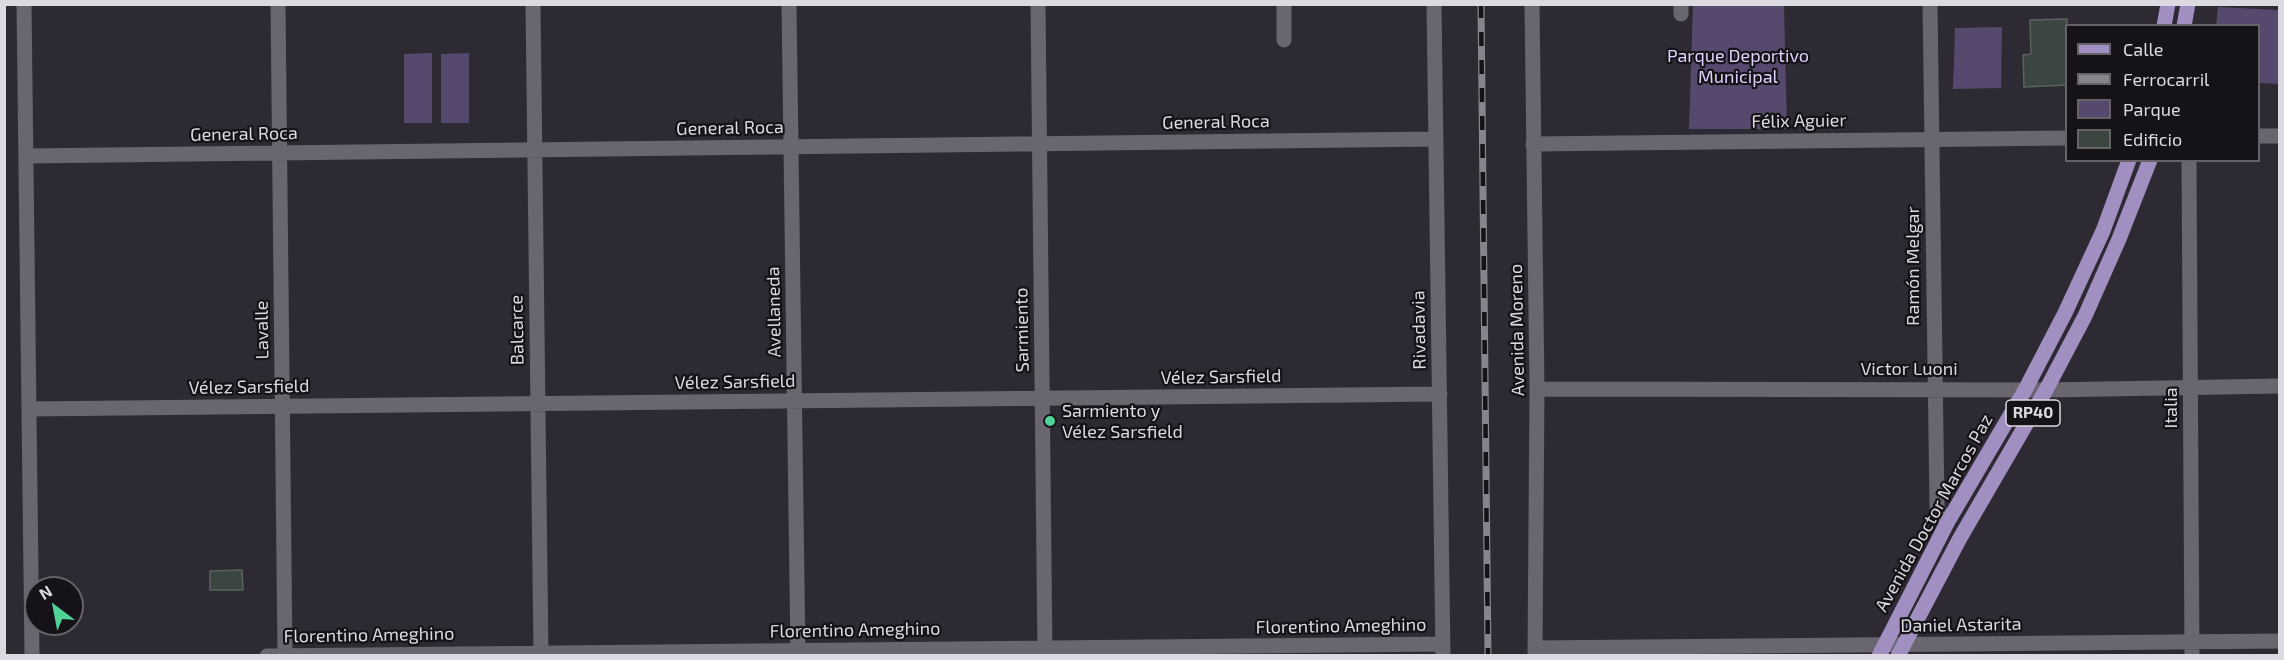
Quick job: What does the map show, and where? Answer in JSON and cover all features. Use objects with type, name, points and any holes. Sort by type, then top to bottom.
[{"type":"main road","points":[[2164,24],[2168,4]]},
{"type":"main road","points":[[2184,24],[2188,4]]},
{"type":"main road","name":"Avenida Doctor Marcos Paz","points":[[1882,651],[1947,523],[2025,390],[2103,231],[2128,162]]},
{"type":"main road","name":"Avenida Doctor Marcos Paz","points":[[1901,651],[1960,538],[2046,390],[2085,315],[2120,239],[2149,162]]},
{"type":"street","points":[[24,4],[32,656]]},
{"type":"street","name":"Lavalle","points":[[278,4],[285,655]]},
{"type":"street","name":"Balcarce","points":[[533,4],[541,654]]},
{"type":"street","name":"Avellaneda","points":[[789,4],[798,653]]},
{"type":"street","name":"Sarmiento","points":[[1038,4],[1045,652]]},
{"type":"street","points":[[1284,4],[1284,40]]},
{"type":"street","name":"Rivadavia","points":[[1434,4],[1434,139],[1443,650]]},
{"type":"street","name":"Avenida Moreno","points":[[1532,4],[1537,389],[1535,652]]},
{"type":"street","name":"Ramón Melgar","points":[[1930,4],[1937,507],[1947,523]]},
{"type":"street","points":[[2260,136],[2280,136]]},
{"type":"street","name":"Félix Aguier","points":[[1533,144],[2065,138]]},
{"type":"street","name":"General Roca","points":[[26,156],[1434,139]]},
{"type":"street","name":"Italia","points":[[2189,162],[2192,649]]},
{"type":"street","name":"Victor Luoni","points":[[1537,389],[2046,390],[2280,386]]},
{"type":"street","name":"Vélez Sarsfield","points":[[29,409],[1440,394]]},
{"type":"street","name":"Daniel Astarita","points":[[1535,652],[2192,649],[2280,641]]},
{"type":"street","name":"Florentino Ameghino","points":[[267,656],[1443,650]]},
{"type":"green space","name":"Parque Deportivo Municipal","points":[[1693,5],[1784,5],[1787,129],[1689,129]]},
{"type":"green space","points":[[2218,7],[2279,10],[2279,84],[2260,83],[2260,24],[2216,24]]},
{"type":"green space","points":[[2002,27],[2001,88],[1953,89],[1955,28]]},
{"type":"green space","points":[[432,53],[432,123],[404,123],[404,54]]},
{"type":"green space","points":[[469,53],[469,123],[441,123],[441,54]]},
{"type":"building","points":[[2067,19],[2067,24],[2065,24],[2065,85],[2024,87],[2023,55],[2031,54],[2030,20]]},
{"type":"building","points":[[242,570],[243,590],[210,590],[210,571]]},
{"type":"railway","points":[[1481,4],[1488,656]]},
{"type":"place","name":"Sarmiento y Vélez Sarsfield","points":[[1050,421]]}]
